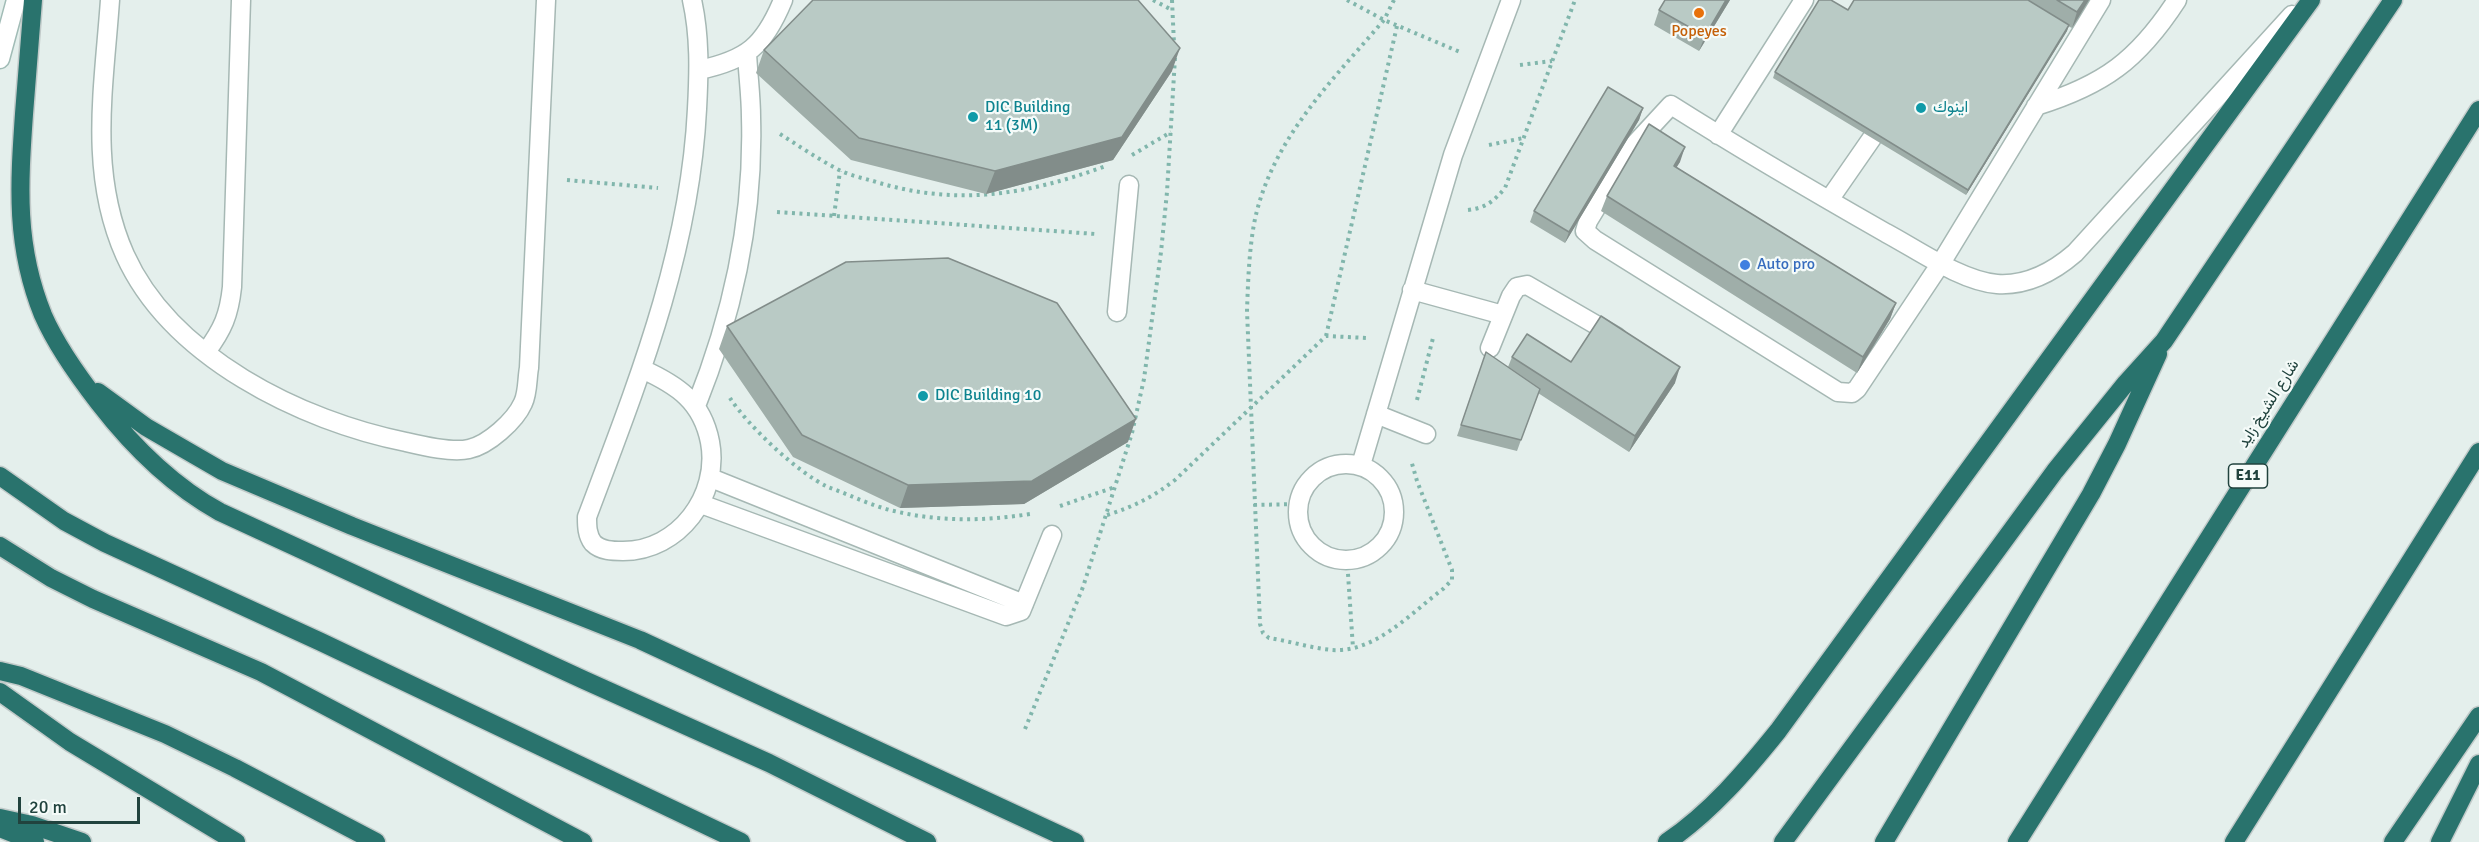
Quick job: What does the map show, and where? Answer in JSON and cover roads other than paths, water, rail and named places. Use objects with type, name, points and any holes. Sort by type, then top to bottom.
[{"type":"highway","points":[[33,0],[19,178],[20,222],[25,255],[40,307],[59,346],[76,374],[113,422],[146,458],[168,478],[211,507],[769,763],[927,842]]},
{"type":"highway","points":[[1667,842],[1713,804],[1747,769],[1778,731],[2312,0]]},
{"type":"highway","points":[[1783,842],[2055,471],[2126,383],[2164,341],[2393,0]]},
{"type":"highway","name":"شارع الشيخ زايد","points":[[2017,842],[2479,110]]},
{"type":"highway","points":[[1884,842],[2091,494],[2122,434],[2164,341]]},
{"type":"highway","points":[[76,374],[146,427],[222,471],[352,526],[640,640],[1075,842]]},
{"type":"highway","points":[[2234,842],[2479,452]]},
{"type":"highway","points":[[0,476],[64,521],[105,543],[321,642],[741,842]]},
{"type":"highway","points":[[0,546],[51,578],[93,599],[261,672],[583,842]]},
{"type":"highway","points":[[0,671],[31,680],[165,734],[376,842]]},
{"type":"highway","points":[[0,692],[70,742],[236,842]]},
{"type":"highway","points":[[2393,842],[2479,716]]},
{"type":"highway","points":[[2440,842],[2479,764]]},
{"type":"highway","points":[[0,818],[32,825],[82,842]]},
{"type":"highway","points":[[0,828],[34,842]]},
{"type":"street","points":[[0,59],[16,0]]},
{"type":"street","points":[[110,0],[101,134],[102,175],[111,217],[126,256],[147,293],[174,324],[206,352],[261,389],[316,416],[374,436],[432,448],[469,449],[501,432],[523,403],[529,368],[546,0]]},
{"type":"street","points":[[206,352],[220,333],[227,318],[232,286],[241,0]]},
{"type":"street","points":[[642,369],[672,383],[696,406],[708,428],[712,453],[711,477],[701,504],[676,532],[660,542],[634,551],[606,551],[594,544],[587,531],[587,517],[642,369],[677,252],[694,141],[699,70],[697,22],[692,0]]},
{"type":"street","points":[[699,70],[724,65],[747,53],[771,29],[783,0]]},
{"type":"street","points":[[1360,465],[1453,155],[1511,0]]},
{"type":"street","points":[[1719,135],[1803,0]]},
{"type":"street","points":[[2101,0],[2059,56],[2036,106],[1941,263],[1857,389],[1845,394],[1589,237],[1585,231],[1588,221],[1634,145],[1671,105],[1829,200],[1941,263],[1976,280],[1997,284],[2029,280],[2059,267],[2075,253],[2306,0]]},
{"type":"street","points":[[2036,106],[2073,94],[2108,76],[2139,51],[2177,0]]},
{"type":"street","points":[[696,406],[727,317],[748,210],[751,116],[747,53]]},
{"type":"street","points":[[1829,200],[1872,138]]},
{"type":"street","points":[[1117,312],[1129,185]]},
{"type":"street","points":[[1491,348],[1503,315],[1517,287],[1527,285],[1635,348]]},
{"type":"street","points":[[1412,290],[1503,315]]},
{"type":"street","points":[[1376,414],[1426,434]]},
{"type":"street","points":[[1346,463],[1360,465],[1377,474],[1388,486],[1394,502],[1395,519],[1389,535],[1378,548],[1364,556],[1347,560],[1330,557],[1316,549],[1305,537],[1299,521],[1299,504],[1304,488],[1315,475],[1329,467],[1346,463]]},
{"type":"street","points":[[711,477],[1024,604]]},
{"type":"street","points":[[701,504],[1006,616],[1021,611],[1052,535]]},
{"type":"place","name":"Popeyes","points":[[1699,13]]},
{"type":"place","name":"اينوك","points":[[1921,108]]},
{"type":"place","name":"DIC Building 11 (3M)","points":[[973,117]]},
{"type":"place","name":"Auto pro","points":[[1745,265]]},
{"type":"place","name":"DIC Building 10","points":[[923,396]]}]
